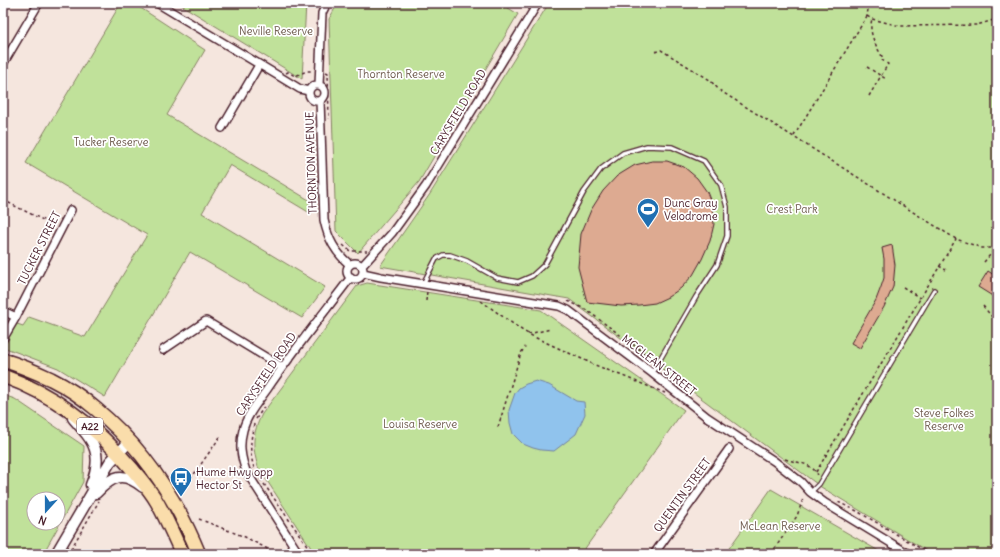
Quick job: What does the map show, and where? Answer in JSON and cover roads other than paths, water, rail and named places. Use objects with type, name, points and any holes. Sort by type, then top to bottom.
[{"type":"highway","name":"A22","points":[[3,360],[23,366],[52,379],[85,400],[109,420],[130,441],[151,466],[172,499],[200,554]]},
{"type":"highway","name":"A22","points":[[3,376],[38,391],[59,404],[88,424],[118,453],[156,501],[182,554]]},
{"type":"highway","points":[[192,536],[204,554]]},
{"type":"main road","points":[[59,404],[92,441],[96,452],[97,466],[85,504]]},
{"type":"main road","points":[[56,554],[110,462],[130,441]]},
{"type":"main road","points":[[85,504],[111,479],[120,476],[129,478],[136,482],[156,501]]},
{"type":"street","points":[[3,64],[39,3]]},
{"type":"street","points":[[156,3],[300,89],[309,91],[313,86],[319,85]]},
{"type":"street","name":"THORNTON AVENUE","points":[[309,91],[312,99],[320,100],[324,97],[326,92],[324,87],[319,85],[322,13],[327,3]]},
{"type":"street","name":"CARYSFIELD ROAD","points":[[363,269],[392,233],[426,186],[538,3]]},
{"type":"street","points":[[222,128],[259,65]]},
{"type":"street","name":"THORNTON AVENUE","points":[[320,100],[324,220],[329,239],[333,247],[342,259],[350,265]]},
{"type":"street","name":"TUCKER STREET","points":[[3,339],[16,317],[71,210]]},
{"type":"street","points":[[356,263],[363,269],[358,278],[350,277],[347,273],[350,265],[356,263]]},
{"type":"street","name":"MCCLEAN STREET","points":[[363,269],[423,284],[559,306],[568,310],[652,373],[707,417],[774,461],[801,482],[810,492],[825,504],[908,554]]},
{"type":"street","name":"CARYSFIELD ROAD","points":[[299,554],[246,472],[241,456],[240,446],[245,423],[253,409],[282,366],[350,277]]},
{"type":"street","points":[[3,311],[16,317]]},
{"type":"street","points":[[163,350],[206,321],[282,366]]},
{"type":"street","name":"QUENTIN STREET","points":[[654,554],[729,449]]},
{"type":"lane","points":[[423,284],[436,259],[450,255],[467,261],[497,278],[518,282],[532,276],[545,264],[584,192],[601,169],[623,153],[647,146],[672,147],[704,161],[721,184],[727,207],[727,236],[717,265],[696,297],[652,373]]},
{"type":"lane","points":[[810,492],[819,484],[934,290]]},
{"type":"water","points":[[536,381],[549,385],[576,401],[584,402],[585,414],[576,434],[554,451],[541,450],[523,444],[513,434],[510,423],[509,410],[515,393],[519,388],[526,384]]},
{"type":"place","name":"Dunc Gray Velodrome","points":[[648,228]]},
{"type":"place","name":"Hume Hwy opp Hector St","points":[[181,498]]},
{"type":"park label","name":"Neville Reserve","points":[[276,31]]},
{"type":"park label","name":"Thornton Reserve","points":[[401,74]]},
{"type":"park label","name":"Tucker Reserve","points":[[111,142]]},
{"type":"park label","name":"Crest Park","points":[[792,209]]},
{"type":"park label","name":"Steve Folkes Reserve","points":[[944,419]]},
{"type":"park label","name":"Louisa Reserve","points":[[420,424]]},
{"type":"park label","name":"McLean Reserve","points":[[780,526]]}]
